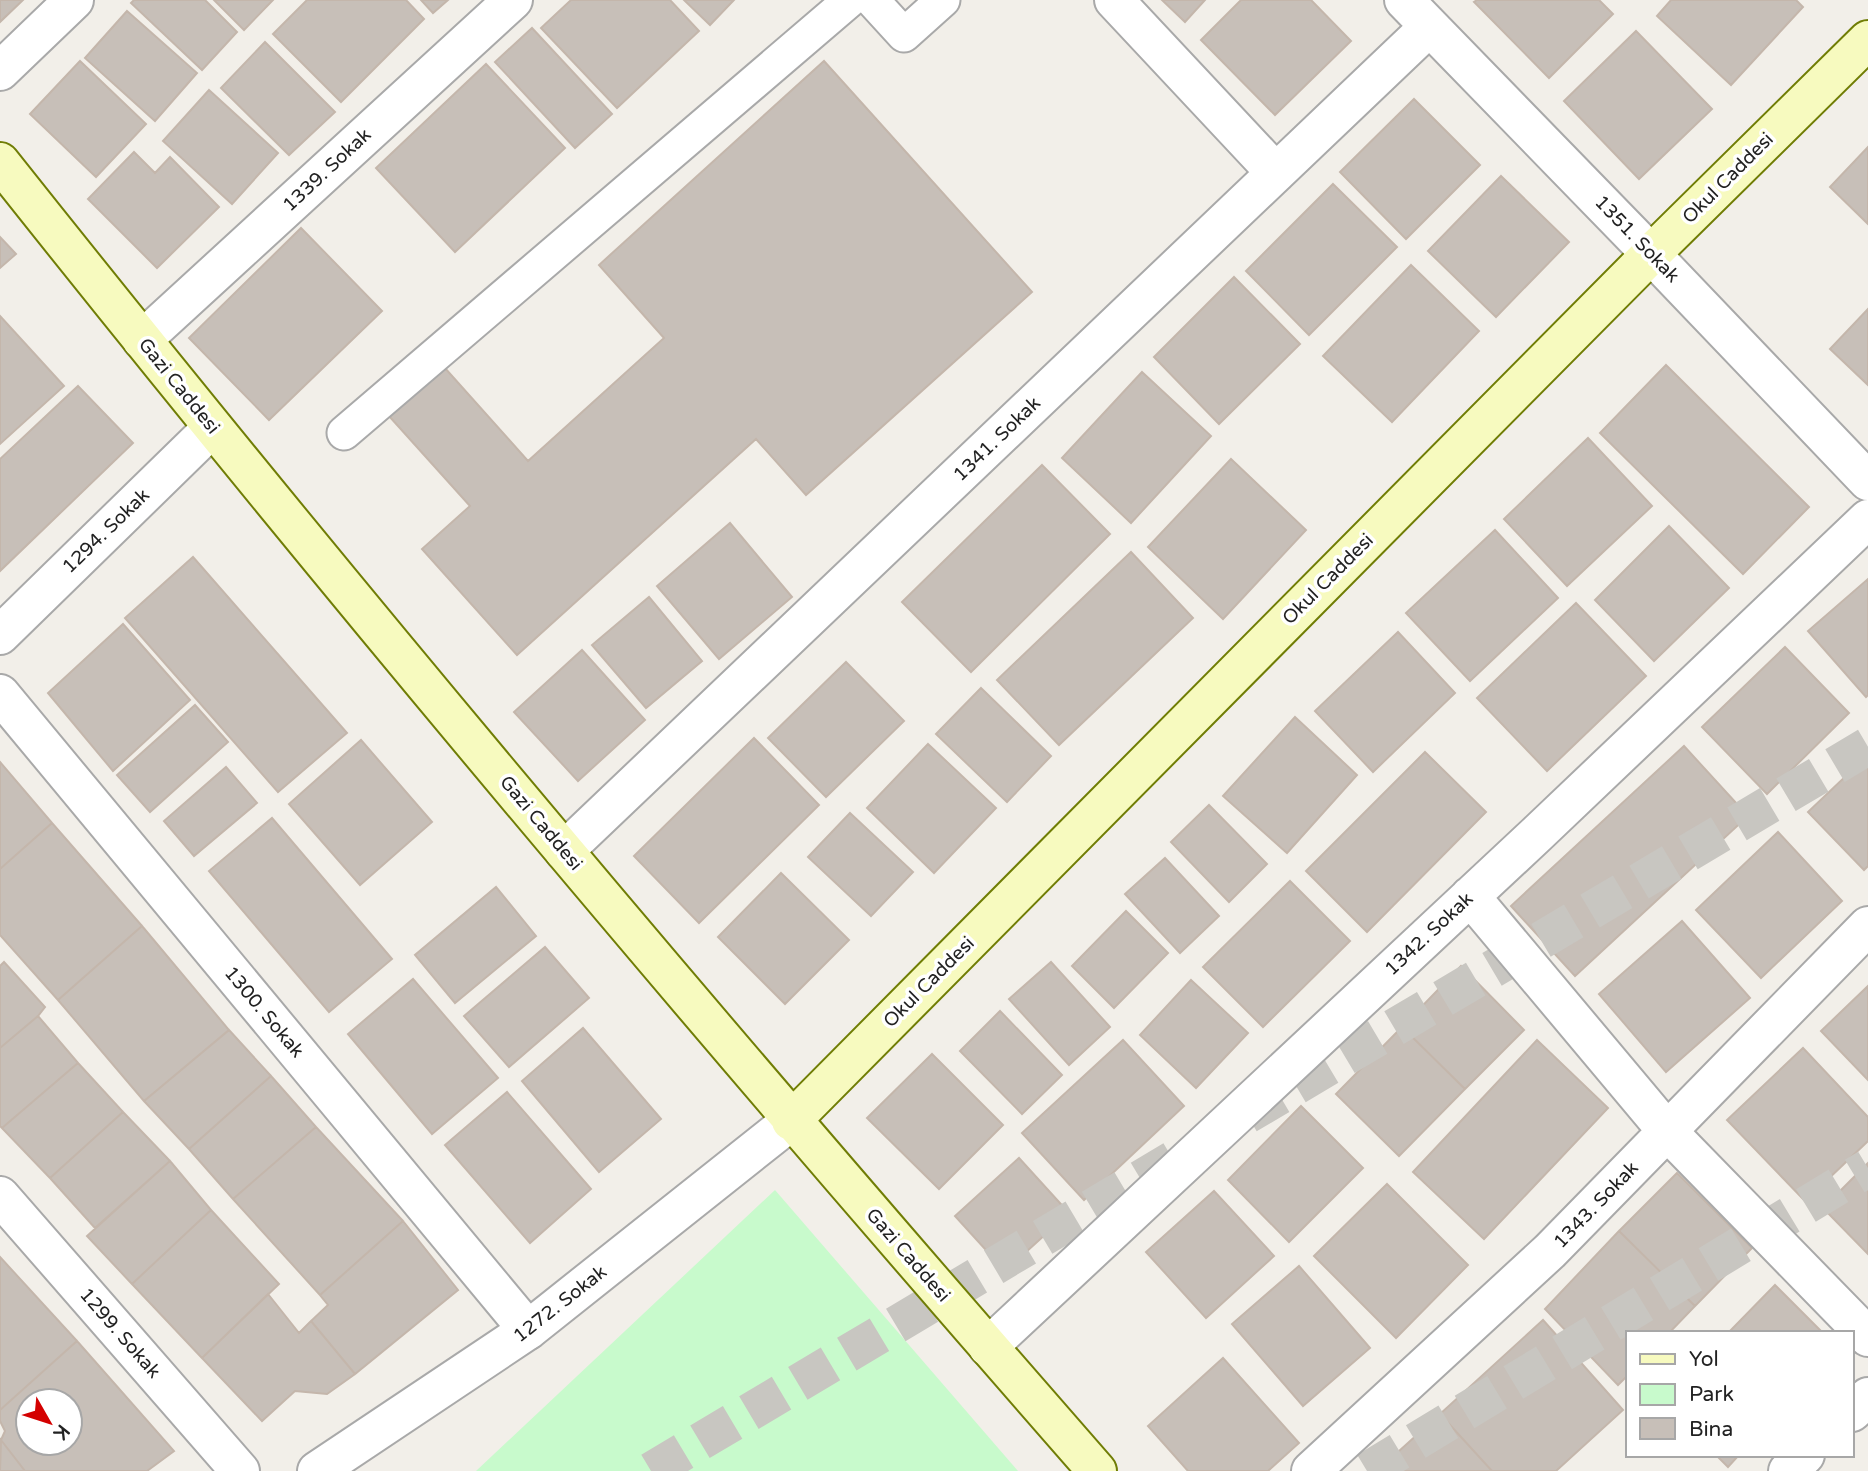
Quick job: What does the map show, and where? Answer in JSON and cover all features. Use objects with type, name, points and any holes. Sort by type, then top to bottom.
[{"type":"main road","name":"Okul Caddesi","points":[[791,1121],[1651,254],[1868,40]]},
{"type":"main road","name":"Gazi Caddesi","points":[[0,162],[212,428],[791,1121],[1097,1471]]},
{"type":"street","points":[[0,71],[74,0]]},
{"type":"street","name":"1339. Sokak","points":[[142,340],[513,0]]},
{"type":"street","points":[[1114,0],[1276,173]]},
{"type":"street","name":"1341. Sokak","points":[[564,850],[1276,173],[1410,7]]},
{"type":"street","name":"1351. Sokak","points":[[1410,7],[1868,481]]},
{"type":"street","name":"1294. Sokak","points":[[0,635],[212,428]]},
{"type":"street","name":"1342. Sokak","points":[[988,1347],[1868,519]]},
{"type":"street","name":"1300. Sokak","points":[[0,694],[528,1330]]},
{"type":"street","points":[[1470,896],[1667,1131],[1868,1337]]},
{"type":"street","name":"1343. Sokak","points":[[1311,1471],[1550,1251],[1868,926]]},
{"type":"street","name":"1272. Sokak","points":[[317,1471],[528,1330],[791,1121]]},
{"type":"street","name":"1299. Sokak","points":[[0,1196],[240,1471]]},
{"type":"street","points":[[1854,1410],[1868,1397]]},
{"type":"street","points":[[1788,1471],[1803,1457]]},
{"type":"lane","points":[[344,433],[850,0]]},
{"type":"lane","points":[[872,0],[904,35],[943,0]]},
{"type":"green space","points":[[775,1190],[1018,1471],[476,1471]]},
{"type":"building","points":[[0,0],[23,0],[0,22]]},
{"type":"building","points":[[134,0],[205,0],[237,32],[202,70],[131,3]]},
{"type":"building","points":[[214,0],[273,0],[244,30]]},
{"type":"building","points":[[307,0],[406,0],[424,19],[341,102],[273,34]]},
{"type":"building","points":[[421,0],[448,0],[433,13]]},
{"type":"building","points":[[571,0],[670,0],[699,31],[617,108],[541,28]]},
{"type":"building","points":[[684,0],[734,0],[710,25]]},
{"type":"building","points":[[1162,0],[1205,0],[1185,22]]},
{"type":"building","points":[[1241,0],[1311,0],[1351,41],[1275,115],[1201,40]]},
{"type":"building","points":[[1599,0],[1613,14],[1549,78],[1474,2]]},
{"type":"building","points":[[1671,0],[1796,0],[1803,7],[1731,85],[1657,16]]},
{"type":"building","points":[[127,11],[197,73],[155,121],[85,58]]},
{"type":"building","points":[[532,28],[612,114],[575,148],[495,62]]},
{"type":"building","points":[[1636,31],[1712,109],[1639,179],[1564,101]]},
{"type":"building","points":[[265,42],[335,112],[289,155],[221,88]]},
{"type":"building","points":[[80,61],[146,124],[96,177],[30,114]]},
{"type":"building","points":[[824,61],[1032,292],[806,495],[756,439],[517,655],[422,549],[470,506],[389,416],[444,367],[528,461],[664,338],[599,265]]},
{"type":"building","points":[[486,64],[565,148],[455,252],[376,168]]},
{"type":"building","points":[[209,90],[278,153],[232,204],[163,141]]},
{"type":"building","points":[[1414,99],[1480,165],[1406,239],[1340,172]]},
{"type":"building","points":[[1868,147],[1868,224],[1830,187]]},
{"type":"building","points":[[134,152],[155,173],[170,157],[219,207],[157,268],[88,199]]},
{"type":"building","points":[[1501,176],[1569,242],[1496,317],[1428,251]]},
{"type":"building","points":[[1333,184],[1397,247],[1309,335],[1246,271]]},
{"type":"building","points":[[301,228],[382,311],[269,420],[189,338]]},
{"type":"building","points":[[0,237],[16,254],[0,268]]},
{"type":"building","points":[[1411,265],[1479,331],[1392,422],[1323,356]]},
{"type":"building","points":[[1234,277],[1300,344],[1219,424],[1154,357]]},
{"type":"building","points":[[1868,309],[1868,385],[1830,349]]},
{"type":"building","points":[[0,316],[64,386],[0,444]]},
{"type":"building","points":[[1666,365],[1809,507],[1743,574],[1600,433]]},
{"type":"building","points":[[1142,372],[1211,436],[1131,523],[1062,458]]},
{"type":"building","points":[[78,386],[133,443],[0,571],[0,459]]},
{"type":"building","points":[[1588,438],[1652,506],[1567,586],[1504,519]]},
{"type":"building","points":[[1231,459],[1306,530],[1223,619],[1148,547]]},
{"type":"building","points":[[1042,465],[1110,534],[971,672],[902,602]]},
{"type":"building","points":[[730,523],[792,597],[719,659],[657,586]]},
{"type":"building","points":[[1669,526],[1729,588],[1654,661],[1595,600]]},
{"type":"building","points":[[1495,530],[1558,598],[1470,681],[1406,613]]},
{"type":"building","points":[[1131,552],[1193,618],[1059,745],[997,680]]},
{"type":"building","points":[[193,557],[347,733],[278,792],[125,618]]},
{"type":"building","points":[[1868,579],[1868,695],[1866,697],[1808,631]]},
{"type":"building","points":[[649,597],[702,661],[646,708],[592,645]]},
{"type":"building","points":[[1576,603],[1646,676],[1547,771],[1477,698]]},
{"type":"building","points":[[123,624],[190,700],[113,771],[48,693]]},
{"type":"building","points":[[1398,632],[1455,693],[1373,772],[1315,711]]},
{"type":"building","points":[[1785,647],[1849,713],[1767,794],[1702,727]]},
{"type":"building","points":[[582,650],[645,720],[578,781],[514,712]]},
{"type":"building","points":[[846,662],[904,721],[826,797],[768,738]]},
{"type":"building","points":[[981,688],[1051,756],[1007,802],[936,734]]},
{"type":"building","points":[[195,705],[228,742],[150,812],[117,775]]},
{"type":"building","points":[[1295,717],[1357,775],[1287,853],[1223,796]]},
{"type":"building","points":[[754,738],[819,805],[699,923],[634,856]]},
{"type":"building","points":[[361,740],[432,822],[360,885],[289,804]]},
{"type":"building","points":[[928,744],[996,808],[934,873],[867,808]]},
{"type":"building","points":[[1684,746],[1748,816],[1575,976],[1511,906]]},
{"type":"building","points":[[1425,752],[1486,812],[1367,932],[1306,871]]},
{"type":"building","points":[[1868,755],[1868,866],[1864,870],[1808,812]]},
{"type":"building","points":[[0,762],[52,823],[0,869]]},
{"type":"building","points":[[226,767],[257,803],[194,856],[164,821]]},
{"type":"building","points":[[1209,805],[1267,864],[1229,902],[1171,842]]},
{"type":"building","points":[[850,813],[913,872],[871,916],[808,857]]},
{"type":"building","points":[[272,818],[392,959],[329,1012],[209,871]]},
{"type":"building","points":[[52,823],[142,926],[58,1000],[0,935],[0,869]]},
{"type":"building","points":[[1778,832],[1842,901],[1761,978],[1696,910]]},
{"type":"building","points":[[1165,858],[1219,916],[1180,953],[1125,894]]},
{"type":"building","points":[[781,873],[849,940],[785,1004],[718,937]]},
{"type":"building","points":[[1290,881],[1350,941],[1263,1027],[1203,967]]},
{"type":"building","points":[[496,887],[536,936],[455,1003],[415,955]]},
{"type":"building","points":[[1126,911],[1168,953],[1114,1008],[1072,966]]},
{"type":"building","points":[[1682,921],[1750,998],[1666,1072],[1599,994]]},
{"type":"building","points":[[142,926],[229,1030],[144,1101],[58,1000]]},
{"type":"building","points":[[545,947],[589,998],[509,1067],[464,1016]]},
{"type":"building","points":[[4,962],[45,1007],[0,1048],[0,966]]},
{"type":"building","points":[[1051,962],[1110,1027],[1069,1065],[1009,999]]},
{"type":"building","points":[[1461,966],[1524,1030],[1465,1089],[1402,1027]]},
{"type":"building","points":[[413,979],[498,1078],[432,1134],[348,1034]]},
{"type":"building","points":[[1191,980],[1248,1033],[1196,1088],[1140,1035]]},
{"type":"building","points":[[1868,986],[1868,1080],[1821,1031]]},
{"type":"building","points":[[1000,1011],[1062,1075],[1022,1114],[960,1051]]},
{"type":"building","points":[[38,1016],[78,1063],[2,1128],[0,1048]]},
{"type":"building","points":[[1402,1027],[1465,1089],[1399,1156],[1336,1094]]},
{"type":"building","points":[[583,1028],[661,1119],[599,1172],[522,1081]]},
{"type":"building","points":[[229,1030],[271,1076],[189,1149],[144,1101]]},
{"type":"building","points":[[1123,1040],[1184,1106],[1084,1200],[1022,1133]]},
{"type":"building","points":[[1537,1040],[1608,1108],[1484,1239],[1413,1172]]},
{"type":"building","points":[[1803,1048],[1868,1117],[1868,1141],[1805,1201],[1727,1120]]},
{"type":"building","points":[[932,1054],[1003,1125],[939,1189],[867,1118]]},
{"type":"building","points":[[78,1063],[123,1112],[50,1178],[2,1128]]},
{"type":"building","points":[[271,1076],[316,1127],[233,1199],[189,1149]]},
{"type":"building","points":[[507,1092],[591,1189],[530,1243],[445,1145]]},
{"type":"building","points":[[1301,1106],[1363,1168],[1289,1242],[1228,1180]]},
{"type":"building","points":[[123,1112],[170,1161],[95,1228],[50,1178]]},
{"type":"building","points":[[316,1127],[403,1221],[320,1295],[233,1199]]},
{"type":"building","points":[[1019,1158],[1069,1213],[1005,1271],[955,1216]]},
{"type":"building","points":[[170,1161],[211,1210],[132,1284],[87,1236]]},
{"type":"building","points":[[1868,1163],[1868,1254],[1823,1208]]},
{"type":"building","points":[[1677,1173],[1752,1248],[1695,1306],[1619,1231]]},
{"type":"building","points":[[1387,1184],[1468,1265],[1396,1338],[1314,1256]]},
{"type":"building","points":[[1214,1191],[1274,1256],[1206,1318],[1146,1252]]},
{"type":"building","points":[[211,1210],[279,1284],[202,1358],[132,1284]]},
{"type":"building","points":[[403,1221],[458,1290],[355,1374],[311,1321],[328,1305],[320,1295]]},
{"type":"building","points":[[1619,1231],[1695,1306],[1671,1331],[1626,1331],[1626,1377],[1618,1385],[1545,1309]]},
{"type":"building","points":[[0,1257],[77,1341],[26,1387],[14,1387],[14,1397],[0,1410]]},
{"type":"building","points":[[1299,1266],[1370,1348],[1303,1406],[1232,1324]]},
{"type":"building","points":[[1775,1285],[1821,1331],[1730,1331]]},
{"type":"building","points":[[268,1294],[299,1333],[311,1321],[355,1374],[327,1394],[295,1391],[262,1421],[202,1358]]},
{"type":"building","points":[[1543,1320],[1623,1410],[1556,1471],[1492,1471],[1440,1414]]},
{"type":"building","points":[[77,1341],[174,1451],[147,1471],[25,1471],[14,1457],[84,1457],[84,1387],[26,1387]]},
{"type":"building","points":[[1223,1358],[1299,1443],[1268,1471],[1188,1471],[1148,1426]]},
{"type":"building","points":[[14,1397],[14,1457],[1,1440],[5,1431],[0,1421],[0,1410]]},
{"type":"building","points":[[1440,1414],[1492,1471],[1377,1471]]},
{"type":"building","points":[[1,1440],[25,1471],[0,1471]]},
{"type":"building","points":[[1718,1457],[1737,1457],[1728,1467]]},
{"type":"tunnel","points":[[1247,1115],[1868,746]]},
{"type":"tunnel","points":[[651,1471],[1184,1153]]},
{"type":"tunnel","points":[[1367,1471],[1868,1168]]}]
